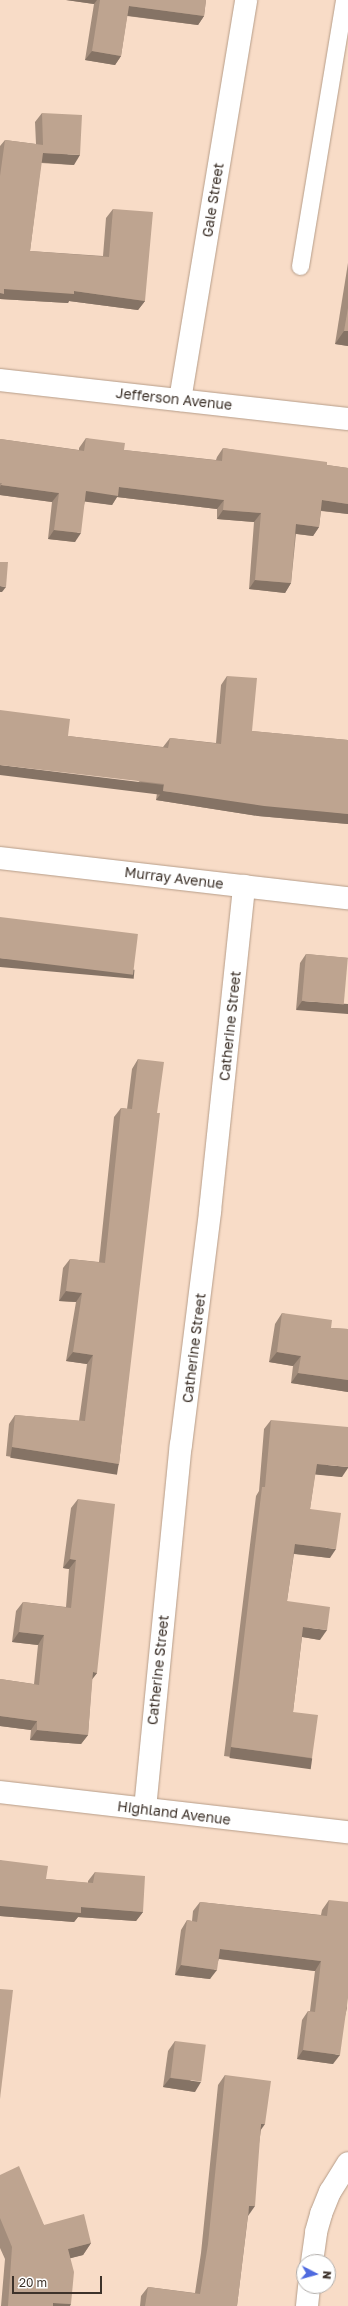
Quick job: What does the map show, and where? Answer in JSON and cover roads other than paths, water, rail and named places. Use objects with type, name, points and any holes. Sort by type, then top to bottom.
[{"type":"street","name":"Gale Street","points":[[180,400],[246,0]]},
{"type":"street","name":"Jefferson Avenue","points":[[0,380],[348,419]]},
{"type":"street","name":"Murray Avenue","points":[[0,858],[348,898]]},
{"type":"street","name":"Catherine Street","points":[[145,1809],[181,1445],[210,1211],[244,886]]},
{"type":"street","name":"Highland Avenue","points":[[0,1792],[348,1832]]},
{"type":"street","points":[[313,2254],[316,2232],[321,2214],[330,2192],[348,2163]]},
{"type":"street","points":[[307,2306],[308,2294]]},
{"type":"lane","points":[[300,266],[344,0]]}]
